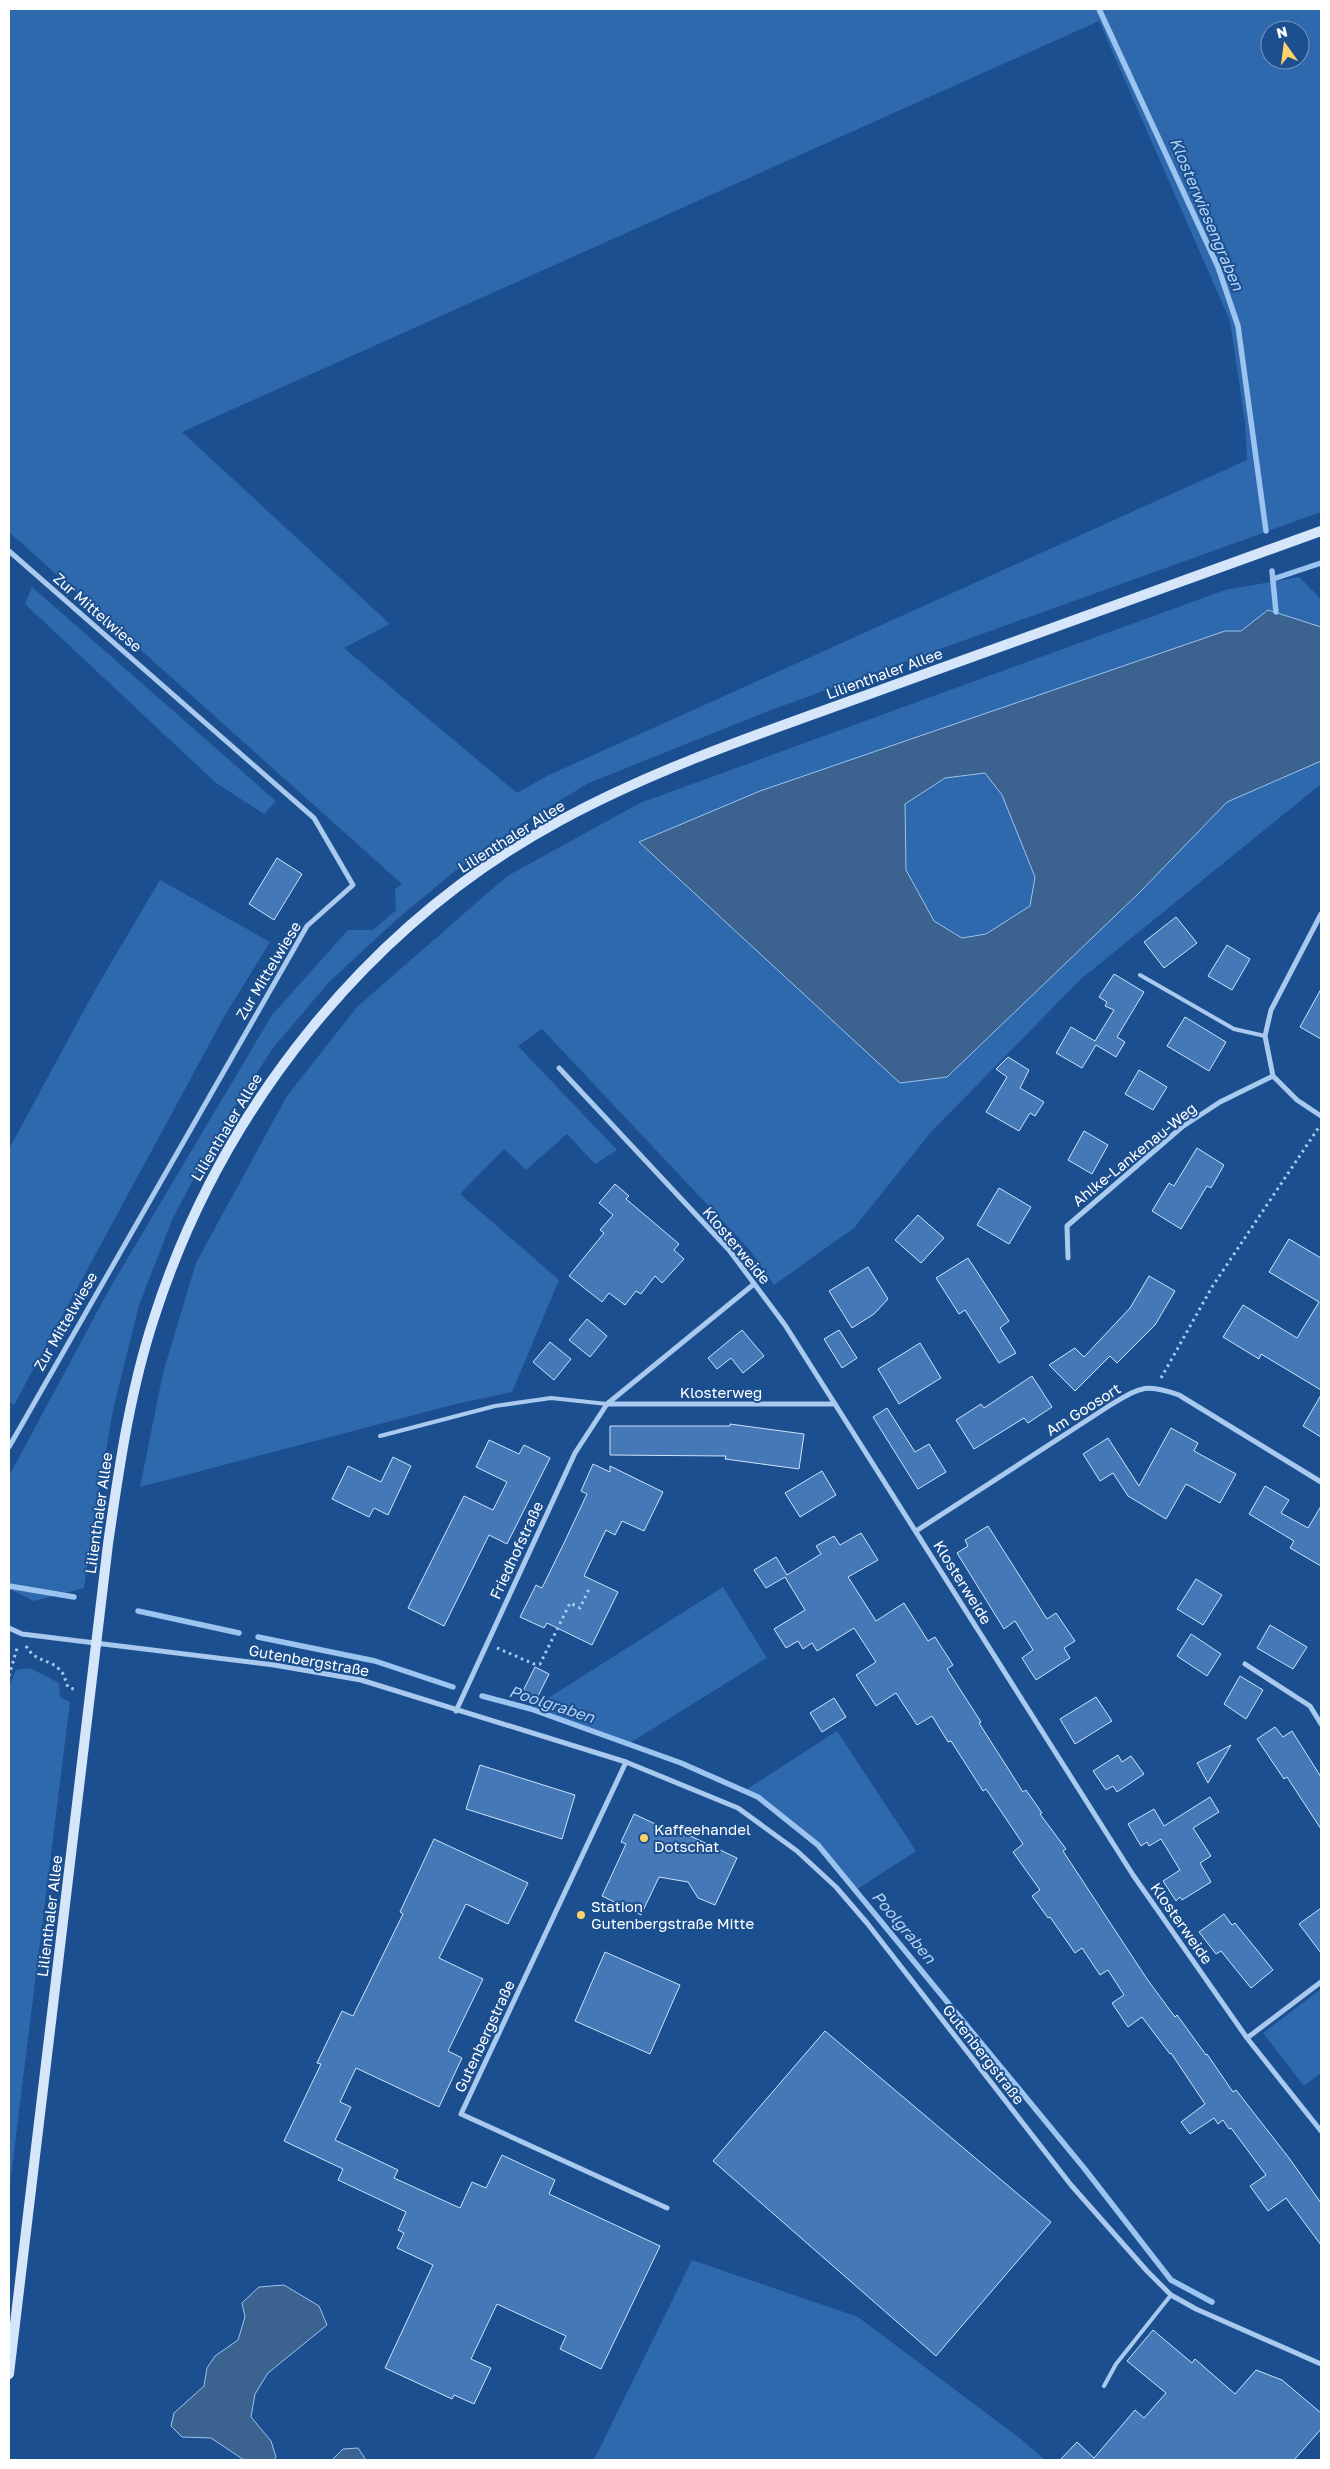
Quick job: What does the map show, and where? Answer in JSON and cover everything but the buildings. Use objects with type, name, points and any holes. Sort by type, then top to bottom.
[{"type":"main road","name":"Lilienthaler Allee","points":[[9,2374],[98,1641],[108,1544],[127,1424],[151,1326],[182,1240],[229,1146],[274,1076],[324,1013],[383,951],[444,898],[512,849],[572,814],[643,780],[740,741],[1321,531]]},
{"type":"street","name":"Zur Mittelwiese","points":[[9,551],[314,818],[353,885],[307,926],[9,1447]]},
{"type":"street","points":[[1321,914],[1271,1010],[1265,1036],[1273,1076],[1297,1100],[1321,1116]]},
{"type":"street","name":"Klosterweide","points":[[559,1068],[729,1250],[785,1325],[1133,1875],[1247,2038],[1321,2131]]},
{"type":"street","name":"Ahlke-Lankenau-Weg","points":[[1068,1258],[1067,1226],[1182,1128],[1220,1102],[1273,1076]]},
{"type":"street","name":"Friedhofstraße","points":[[456,1710],[575,1453],[607,1404],[754,1284]]},
{"type":"street","points":[[1156,1387],[1179,1395],[1321,1482]]},
{"type":"street","name":"Am Goosort","points":[[916,1531],[1112,1404],[1135,1391],[1156,1387]]},
{"type":"street","name":"Klosterweg","points":[[607,1404],[835,1404]]},
{"type":"street","points":[[9,1628],[22,1634],[98,1641]]},
{"type":"street","name":"Gutenbergstraße","points":[[98,1641],[321,1672],[361,1680],[626,1762],[738,1808],[797,1851],[836,1887],[868,1922],[1071,2185],[1147,2271],[1171,2295],[1321,2364]]},
{"type":"street","points":[[1245,1664],[1310,1706],[1321,1724]]},
{"type":"street","name":"Gutenbergstraße","points":[[626,1762],[461,2114],[667,2208]]},
{"type":"street","points":[[1247,2038],[1321,1982]]},
{"type":"lane","points":[[1140,975],[1234,1029],[1265,1036]]},
{"type":"lane","points":[[380,1436],[495,1406],[551,1398],[607,1404]]},
{"type":"lane","points":[[1104,2386],[1116,2364],[1171,2295]]},
{"type":"path","points":[[1156,1387],[1212,1287],[1321,1124]]},
{"type":"path","points":[[487,1643],[534,1664],[540,1664],[570,1603],[580,1608],[589,1589]]},
{"type":"path","points":[[9,1676],[22,1634]]},
{"type":"path","points":[[22,1634],[35,1658],[57,1667],[63,1673],[68,1687],[91,1693]]},
{"type":"shaded area","points":[[9,9],[1321,9],[1321,512],[771,710],[589,783],[524,822],[455,871],[396,920],[329,982],[273,1048],[218,1133],[173,1218],[139,1305],[113,1410],[84,1588],[34,1601],[9,1589],[9,1476],[110,1288],[272,1015],[348,930],[373,930],[396,910],[395,889],[402,884],[9,532]],"holes":[[[1099,21],[1230,321],[1245,422],[1247,460],[549,775],[517,793],[344,648],[390,624],[182,432]]]},
{"type":"shaded area","points":[[1299,577],[1321,599],[1321,627],[1268,610],[1241,631],[1225,631],[760,791],[640,842],[900,1083],[947,1077],[1140,892],[1227,802],[1321,761],[1321,784],[1081,979],[931,1132],[854,1228],[774,1285],[749,1249],[542,1029],[518,1046],[617,1150],[595,1164],[567,1134],[526,1170],[504,1149],[460,1194],[559,1280],[512,1392],[456,1404],[140,1487],[163,1373],[196,1263],[287,1096],[357,1007],[507,876],[640,803],[1225,590]]},
{"type":"shaded area","points":[[32,587],[276,801],[264,814],[216,783],[25,604]]},
{"type":"shaded area","points":[[1268,610],[1321,627],[1321,761],[1227,802],[1140,892],[947,1077],[900,1083],[639,842],[760,791],[1225,631],[1241,631]],"holes":[[[985,773],[1002,795],[1035,877],[1030,906],[986,934],[962,938],[934,921],[906,870],[905,804],[945,778]]]},
{"type":"shaded area","points":[[985,773],[1002,795],[1035,877],[1030,906],[986,934],[962,938],[934,921],[906,870],[905,804],[945,778]]},
{"type":"shaded area","points":[[160,880],[270,942],[224,1017],[14,1405],[9,1402],[9,1149],[95,990]]},
{"type":"shaded area","points":[[723,1587],[767,1658],[628,1744],[531,1709]]},
{"type":"shaded area","points":[[30,1668],[59,1683],[60,1697],[70,1702],[9,2192],[9,1687],[16,1670]]},
{"type":"shaded area","points":[[837,1731],[916,1851],[856,1890],[805,1834],[776,1810],[744,1791]]},
{"type":"shaded area","points":[[1321,1989],[1321,2073],[1304,2086],[1263,2033]]},
{"type":"shaded area","points":[[692,2260],[858,2317],[1022,2440],[1045,2460],[594,2460]]},
{"type":"shaded area","points":[[284,2285],[319,2306],[327,2325],[268,2373],[255,2394],[251,2417],[271,2441],[276,2457],[274,2460],[244,2460],[211,2438],[182,2437],[171,2426],[174,2413],[204,2386],[207,2368],[215,2356],[238,2340],[245,2317],[242,2303],[259,2287]]},
{"type":"shaded area","points":[[358,2448],[366,2460],[332,2460],[343,2449]]},
{"type":"waterway","name":"Klosterwiesengraben","points":[[1099,9],[1218,267],[1238,326],[1266,531]]},
{"type":"waterway","name":"Klosterwiesengraben","points":[[1273,579],[1321,563]]},
{"type":"waterway","points":[[1272,571],[1276,612]]},
{"type":"waterway","name":"Poolgraben","points":[[9,1586],[74,1597]]},
{"type":"waterway","name":"Poolgraben","points":[[138,1611],[239,1633]]},
{"type":"waterway","name":"Poolgraben","points":[[258,1637],[375,1661],[453,1687]]},
{"type":"waterway","name":"Poolgraben","points":[[482,1696],[531,1709],[681,1763],[758,1797],[818,1845],[1084,2168],[1171,2280],[1212,2302]]},
{"type":"place","name":"Kaffeehandel Dotschat","points":[[644,1838]]},
{"type":"place","name":"Station Gutenbergstraße Mitte","points":[[581,1915]]}]
